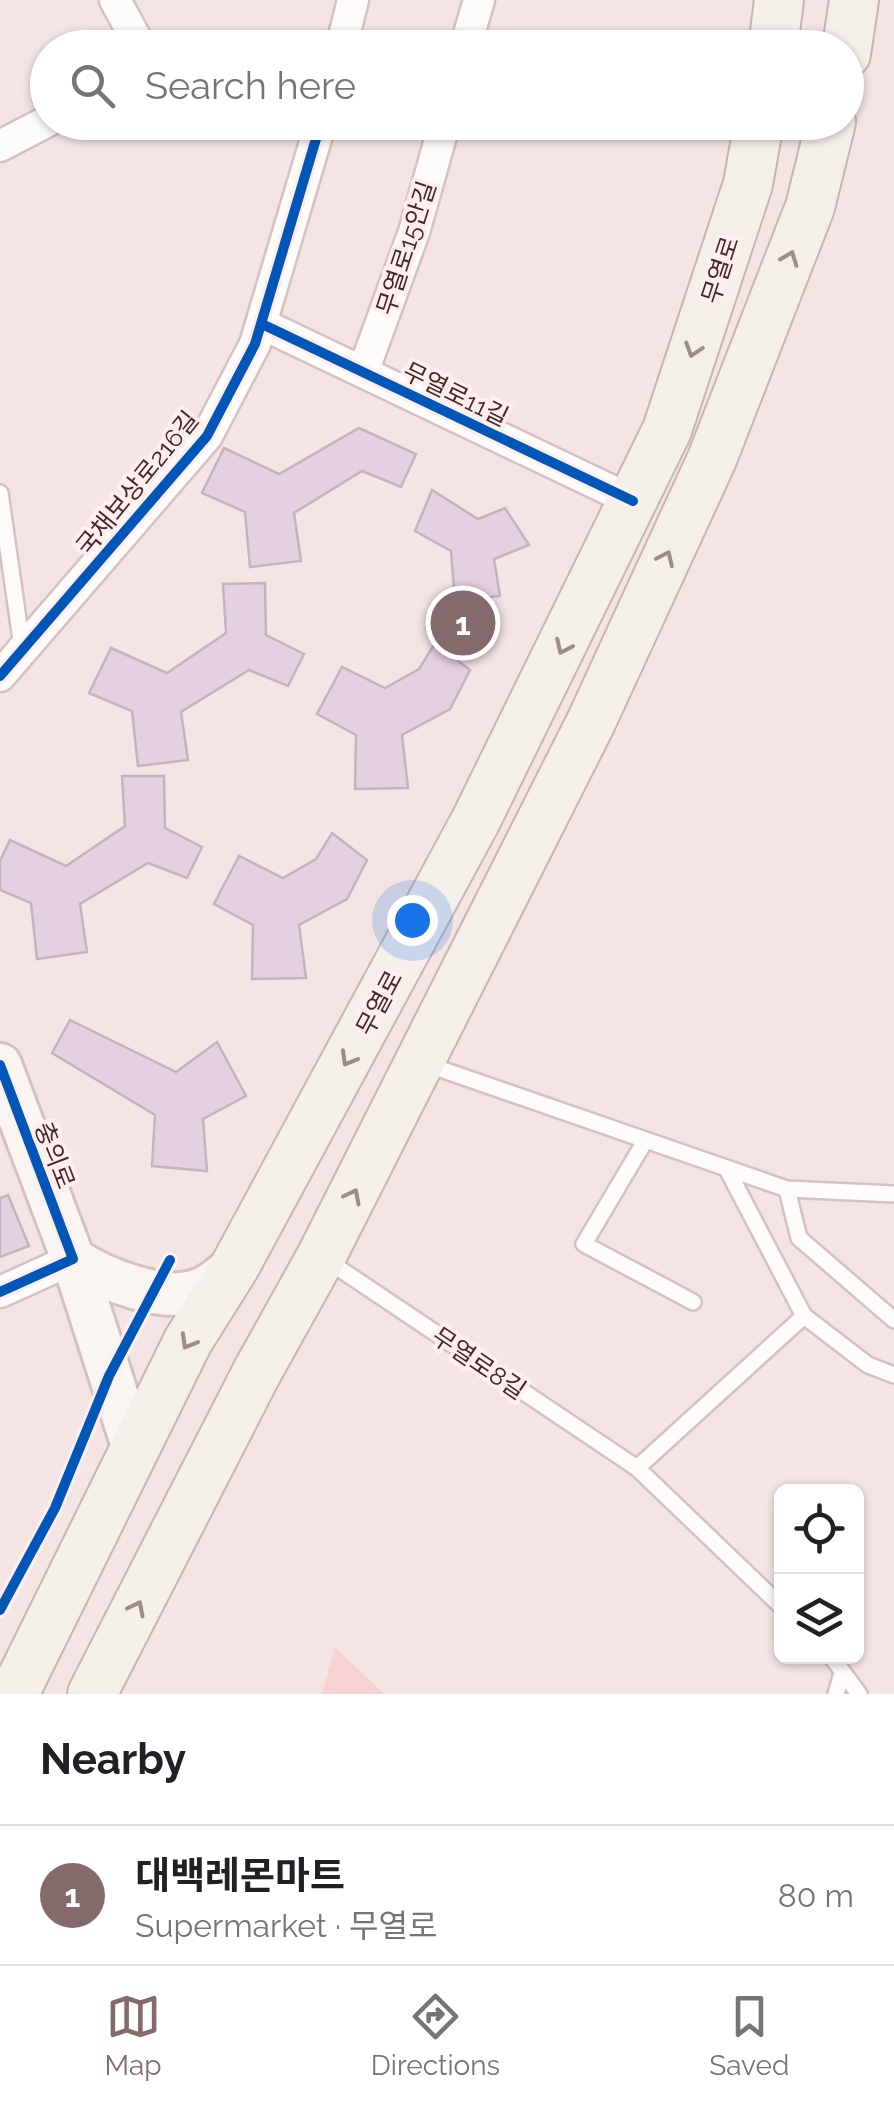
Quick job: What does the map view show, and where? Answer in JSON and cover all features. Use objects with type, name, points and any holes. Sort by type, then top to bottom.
[{"type":"main road","points":[[775,30],[778,0]]},
{"type":"main road","points":[[850,30],[854,0]]},
{"type":"main road","name":"무열로","points":[[14,1694],[59,1610],[133,1446],[188,1341],[235,1266],[488,797],[667,430],[748,184],[756,140]]},
{"type":"main road","points":[[92,1694],[257,1372],[321,1257],[591,722],[712,459],[810,207],[827,140]]},
{"type":"main road","points":[[488,797],[517,770],[527,774],[530,793],[512,849],[507,890]]},
{"type":"main road","name":"충의로","points":[[0,1065],[72,1258],[133,1446]]},
{"type":"main road","points":[[72,1258],[96,1274],[152,1292],[200,1291],[235,1266]]},
{"type":"street","points":[[115,0],[131,30]]},
{"type":"street","points":[[346,30],[353,0]]},
{"type":"street","points":[[470,30],[478,0]]},
{"type":"street","points":[[0,146],[30,130]]},
{"type":"street","name":"국채보상로216길","points":[[0,676],[207,436],[262,324],[316,140]]},
{"type":"street","name":"무열로15안길","points":[[364,372],[414,232],[440,140]]},
{"type":"street","name":"무열로11길","points":[[262,324],[632,501]]},
{"type":"street","points":[[0,1292],[72,1258]]},
{"type":"lane","points":[[0,492],[22,650]]},
{"type":"lane","points":[[421,1062],[787,1189],[894,1194]]},
{"type":"lane","points":[[645,1142],[584,1244],[692,1302]]},
{"type":"lane","points":[[727,1169],[804,1316],[868,1365],[894,1375]]},
{"type":"lane","points":[[787,1189],[799,1238],[894,1320]]},
{"type":"lane","name":"무열로8길","points":[[321,1257],[637,1468],[774,1599]]},
{"type":"lane","points":[[637,1468],[804,1316]]},
{"type":"lane","points":[[836,1664],[859,1694]]},
{"type":"lane","points":[[836,1694],[842,1673]]},
{"type":"path","points":[[0,1610],[54,1508],[108,1376]]},
{"type":"shaded area","points":[[335,1647],[384,1694],[322,1694]]},
{"type":"building","points":[[359,428],[416,454],[401,487],[362,471],[294,513],[301,561],[250,567],[245,512],[202,493],[224,448],[279,474]]},
{"type":"building","points":[[432,490],[478,519],[505,508],[529,545],[494,559],[500,596],[455,601],[451,551],[415,531]]},
{"type":"building","points":[[265,583],[266,635],[304,654],[288,686],[249,670],[181,712],[188,760],[138,766],[132,711],[89,693],[111,648],[167,673],[226,633],[223,584]]},
{"type":"building","points":[[435,643],[470,670],[450,709],[402,735],[408,788],[355,789],[356,735],[317,714],[342,667],[385,688],[419,669]]},
{"type":"building","points":[[122,776],[164,776],[165,828],[202,847],[187,878],[148,863],[80,904],[87,952],[37,959],[31,903],[0,890],[0,861],[10,840],[66,866],[125,826]]},
{"type":"building","points":[[332,833],[367,860],[347,899],[299,925],[306,978],[252,979],[253,925],[214,904],[239,856],[283,878],[316,859]]},
{"type":"building","points":[[70,1020],[176,1072],[217,1042],[246,1096],[203,1119],[207,1171],[152,1166],[155,1115],[52,1053]]},
{"type":"building","points":[[8,1195],[29,1246],[0,1257],[0,1198]]},
{"type":"cycle path","points":[[0,676],[207,436],[255,344],[316,140]]},
{"type":"cycle path","points":[[262,324],[633,501]]},
{"type":"cycle path","points":[[0,1065],[73,1259],[0,1292]]},
{"type":"cycle path","points":[[0,1610],[55,1508],[109,1376],[170,1260]]},
{"type":"place","name":"대백레몬마트","points":[[463,623]]}]
